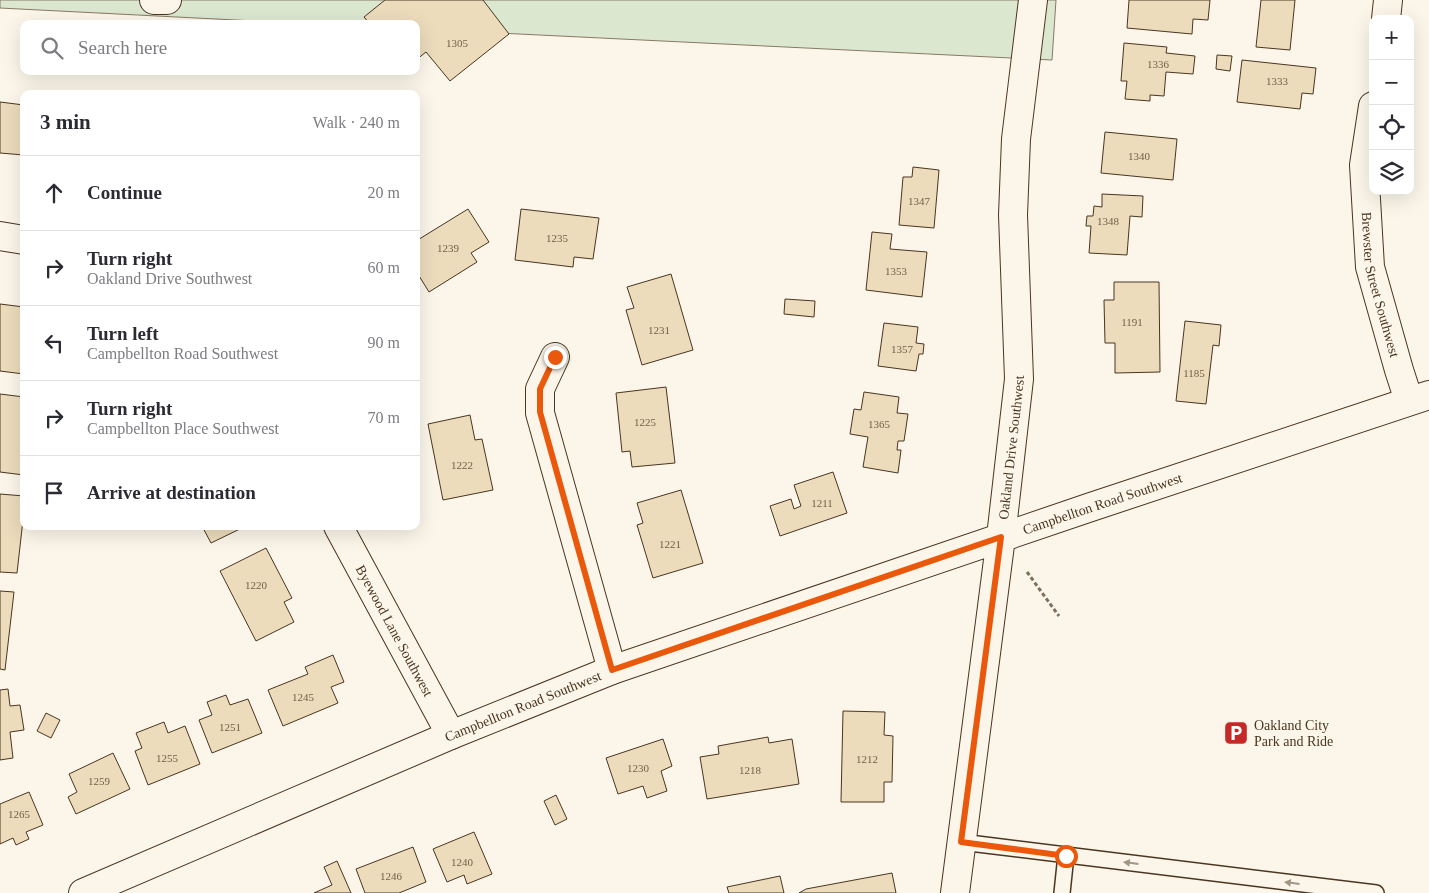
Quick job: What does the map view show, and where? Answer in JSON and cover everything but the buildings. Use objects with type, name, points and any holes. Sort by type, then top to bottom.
[{"type":"street","points":[[154,0],[167,0]]},
{"type":"street","name":"Oakland Drive Southwest","points":[[955,893],[1001,537],[1019,379],[1013,215],[1016,139],[1033,0]]},
{"type":"street","points":[[1386,15],[1388,0]]},
{"type":"street","name":"Brewster Street Southwest","points":[[1369,132],[1364,165],[1370,267],[1399,370],[1419,398]]},
{"type":"street","points":[[0,236],[20,239]]},
{"type":"street","points":[[555,357],[540,389],[540,412],[612,670]]},
{"type":"street","name":"Campbellton Road Southwest","points":[[83,893],[451,735],[612,670],[1001,537],[1419,398]]},
{"type":"street","name":"Byewood Lane Southwest","points":[[340,530],[451,735]]},
{"type":"lane","points":[[961,842],[1376,893]]},
{"type":"lane","points":[[1062,893],[1066,856]]},
{"type":"path","points":[[1001,537],[1059,616]]},
{"type":"green space","points":[[0,0],[1056,0],[1052,60],[420,29],[420,20],[236,20],[0,8]]},
{"type":"place","name":"Oakland City Park and Ride","points":[[1236,733]]},
{"type":"route","points":[[555,357],[540,389],[540,412],[612,670],[1001,537],[961,842],[1066,856]]}]
